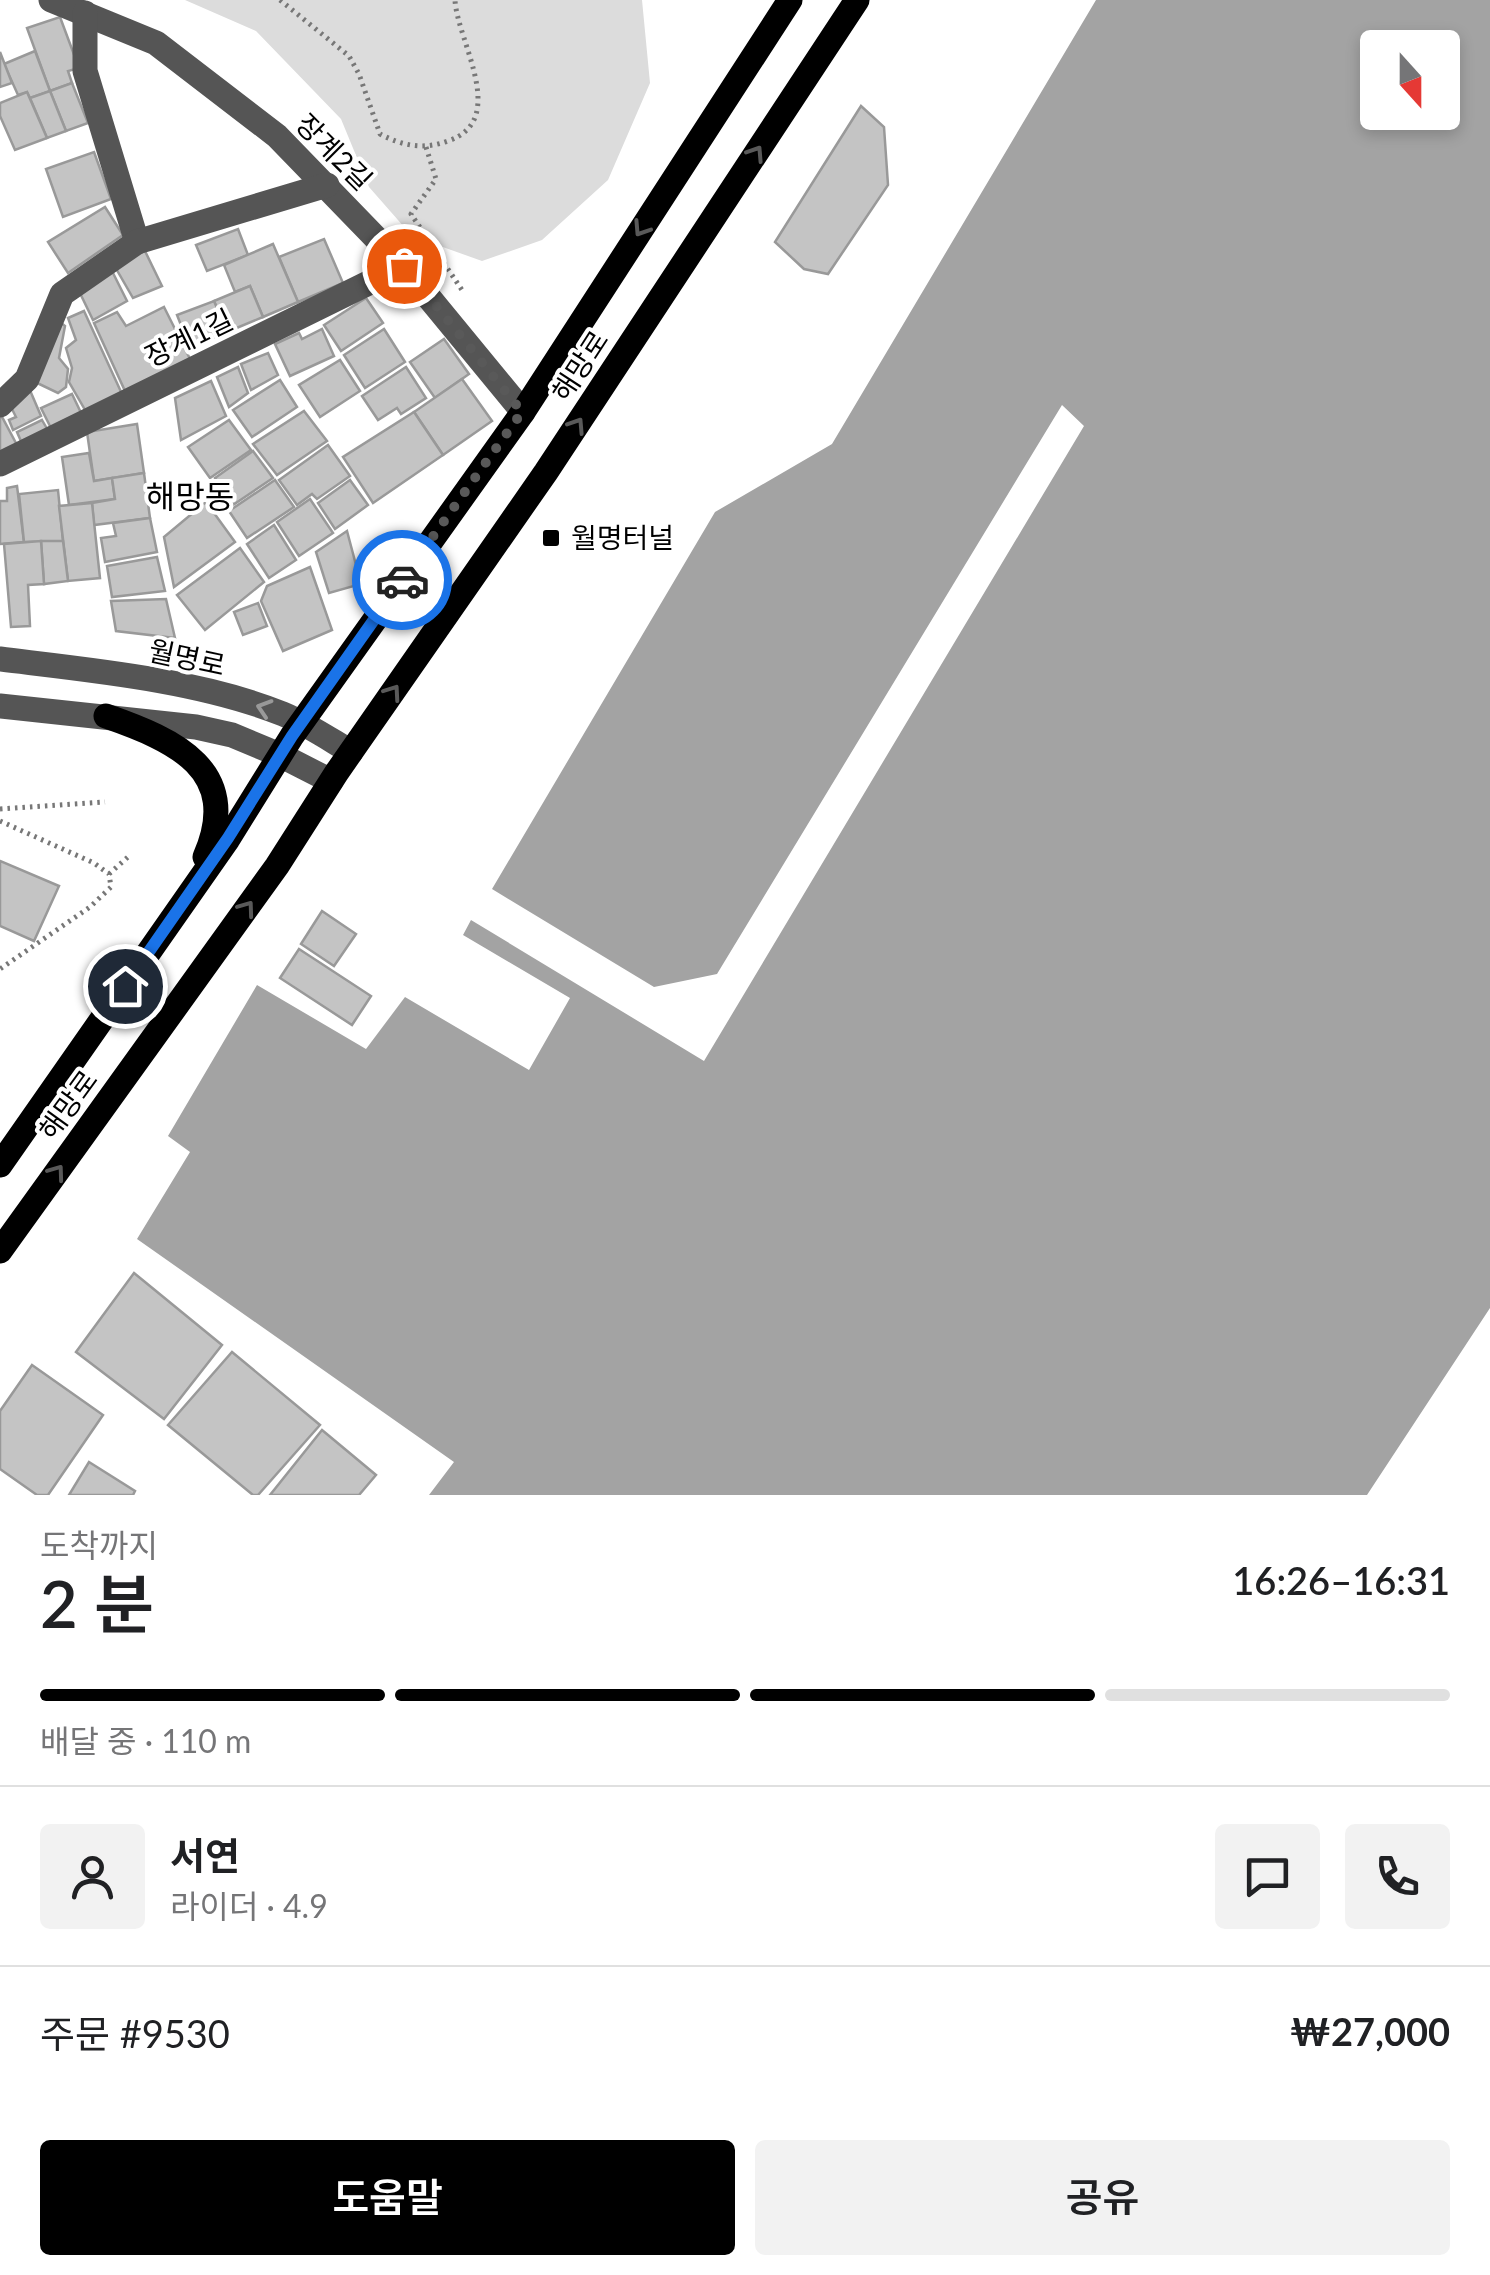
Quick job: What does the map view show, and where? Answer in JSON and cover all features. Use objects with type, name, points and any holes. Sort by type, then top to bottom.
[{"type":"main road","name":"해망로","points":[[0,1165],[187,897],[300,723],[522,412],[790,0]]},
{"type":"main road","name":"해망로","points":[[0,1251],[277,866],[330,782],[546,472],[857,0]]},
{"type":"main road","points":[[106,716],[176,744],[192,757],[208,781],[215,798],[216,823],[187,897]]},
{"type":"street","name":"장계2길","points":[[51,0],[156,43],[277,136],[404,266],[522,412]]},
{"type":"street","points":[[86,13],[85,71],[138,242]]},
{"type":"street","points":[[0,405],[27,378],[62,294],[138,242],[327,185]]},
{"type":"street","name":"장계1길","points":[[0,464],[404,266]]},
{"type":"street","name":"월명로","points":[[0,659],[136,677],[243,701],[300,723],[351,752]]},
{"type":"street","points":[[0,706],[196,727],[280,755],[330,782]]},
{"type":"path","points":[[280,0],[349,56],[380,134],[401,144],[426,147],[453,140],[470,127],[479,100],[478,76],[460,33],[456,0]]},
{"type":"path","points":[[426,147],[436,179],[411,214],[462,290],[447,317]]},
{"type":"path","points":[[0,809],[105,802]]},
{"type":"path","points":[[0,821],[109,874]]},
{"type":"path","points":[[109,874],[129,856]]},
{"type":"path","points":[[0,969],[90,907],[110,887],[109,874]]},
{"type":"shaded area","points":[[185,0],[642,0],[650,83],[608,180],[542,240],[482,261],[412,236],[369,187],[341,119],[256,31]]},
{"type":"shaded area","points":[[1096,0],[1490,0],[1490,1308],[1367,1495],[429,1495],[454,1462],[137,1239],[190,1152],[168,1136],[257,985],[366,1049],[405,997],[529,1070],[570,998],[463,935],[471,920],[704,1061],[1084,426],[1062,405],[717,974],[654,987],[492,889],[715,512],[832,444]]},
{"type":"building","points":[[60,17],[79,68],[68,71],[72,83],[50,91],[27,28]]},
{"type":"building","points":[[35,51],[50,91],[30,98],[27,92],[18,95],[4,64]]},
{"type":"building","points":[[0,52],[12,83],[0,87]]},
{"type":"building","points":[[72,83],[88,123],[66,131],[50,91]]},
{"type":"building","points":[[50,91],[66,131],[47,138],[30,98]]},
{"type":"building","points":[[27,92],[47,138],[15,150],[0,116],[0,103]]},
{"type":"building","points":[[861,106],[884,127],[888,185],[828,274],[804,269],[775,242]]},
{"type":"building","points":[[94,152],[111,199],[63,217],[46,169]]},
{"type":"building","points":[[105,207],[123,235],[68,273],[48,242]]},
{"type":"building","points":[[238,229],[248,255],[207,271],[196,245]]},
{"type":"building","points":[[324,239],[343,283],[298,302],[279,257]]},
{"type":"building","points":[[273,244],[298,302],[263,317],[250,286],[235,292],[224,265]]},
{"type":"building","points":[[144,249],[162,286],[133,298],[114,265]]},
{"type":"building","points":[[110,267],[127,301],[93,320],[78,289]]},
{"type":"building","points":[[250,286],[263,317],[227,332],[214,301]]},
{"type":"building","points":[[366,298],[383,323],[341,351],[324,325]]},
{"type":"building","points":[[214,301],[227,332],[190,348],[177,315]]},
{"type":"building","points":[[164,307],[190,359],[125,391],[94,323],[117,312],[126,326]]},
{"type":"building","points":[[84,311],[122,394],[88,415],[69,382],[72,368],[66,348],[76,340],[68,318]]},
{"type":"building","points":[[56,319],[65,326],[59,358],[68,369],[66,387],[58,393],[33,381]]},
{"type":"building","points":[[322,329],[334,356],[290,376],[275,344],[299,333],[302,339]]},
{"type":"building","points":[[384,329],[405,362],[365,388],[344,355]]},
{"type":"building","points":[[444,339],[469,374],[435,398],[410,362]]},
{"type":"building","points":[[268,353],[278,375],[251,390],[241,364]]},
{"type":"building","points":[[340,360],[360,391],[320,417],[299,385]]},
{"type":"building","points":[[238,367],[248,393],[229,407],[217,377]]},
{"type":"building","points":[[406,367],[426,398],[401,414],[397,408],[378,420],[362,396]]},
{"type":"building","points":[[462,379],[492,421],[443,455],[414,412]]},
{"type":"building","points":[[280,380],[297,407],[252,437],[233,410]]},
{"type":"building","points":[[211,381],[226,416],[181,440],[175,398]]},
{"type":"building","points":[[29,388],[41,416],[13,430],[9,420],[16,417],[10,405]]},
{"type":"building","points":[[72,394],[83,417],[53,432],[41,408]]},
{"type":"building","points":[[304,411],[327,441],[277,475],[253,444]]},
{"type":"building","points":[[414,412],[443,455],[373,503],[343,457]]},
{"type":"building","points":[[0,413],[17,445],[0,454]]},
{"type":"building","points":[[42,420],[50,434],[24,448],[17,432]]},
{"type":"building","points":[[229,420],[251,450],[210,478],[188,447]]},
{"type":"building","points":[[137,424],[144,473],[94,481],[87,432]]},
{"type":"building","points":[[328,445],[350,476],[317,499],[312,494],[297,505],[279,480]]},
{"type":"building","points":[[253,451],[273,478],[233,505],[215,478]]},
{"type":"building","points":[[89,453],[94,481],[112,478],[115,499],[69,505],[62,457]]},
{"type":"building","points":[[144,473],[150,518],[94,525],[92,503],[115,499],[112,478]]},
{"type":"building","points":[[275,480],[294,507],[247,538],[229,511]]},
{"type":"building","points":[[350,480],[368,505],[335,529],[318,503]]},
{"type":"building","points":[[17,486],[24,542],[0,544],[0,501],[7,501],[7,488]]},
{"type":"building","points":[[58,490],[63,541],[24,542],[19,494]]},
{"type":"building","points":[[310,499],[333,533],[299,556],[277,522]]},
{"type":"building","points":[[206,502],[235,542],[174,587],[164,537]]},
{"type":"building","points":[[92,503],[100,578],[68,581],[59,506]]},
{"type":"building","points":[[150,518],[157,552],[105,562],[101,538],[116,536],[113,523]]},
{"type":"building","points":[[274,525],[296,560],[269,578],[247,544]]},
{"type":"building","points":[[347,531],[361,584],[329,593],[316,552]]},
{"type":"building","points":[[41,541],[63,541],[68,581],[44,584]]},
{"type":"building","points":[[41,541],[44,584],[28,585],[30,626],[11,627],[4,544]]},
{"type":"building","points":[[240,548],[264,582],[205,630],[177,595]]},
{"type":"building","points":[[157,557],[165,591],[112,597],[107,566]]},
{"type":"building","points":[[310,567],[332,630],[283,651],[261,601],[267,586]]},
{"type":"building","points":[[166,599],[175,638],[116,631],[111,601]]},
{"type":"building","points":[[258,603],[267,626],[243,635],[234,612]]},
{"type":"building","points":[[0,861],[59,886],[34,941],[0,926]]},
{"type":"building","points":[[322,911],[356,934],[334,966],[301,944]]},
{"type":"building","points":[[299,949],[371,996],[352,1025],[280,978]]},
{"type":"building","points":[[134,1273],[222,1345],[164,1419],[76,1352]]},
{"type":"building","points":[[232,1352],[320,1425],[258,1495],[253,1495],[168,1425]]},
{"type":"building","points":[[32,1365],[103,1415],[48,1495],[37,1495],[0,1469],[0,1411]]},
{"type":"building","points":[[322,1430],[376,1475],[359,1495],[270,1495]]},
{"type":"building","points":[[89,1462],[135,1491],[133,1495],[69,1495]]},
{"type":"way so far","points":[[402,580],[522,412],[404,266]]},
{"type":"place","name":"월명터널","points":[[551,538]]},
{"type":"district","name":"해망동","points":[[190,497]]},
{"type":"route","points":[[125,986],[402,580]]}]
